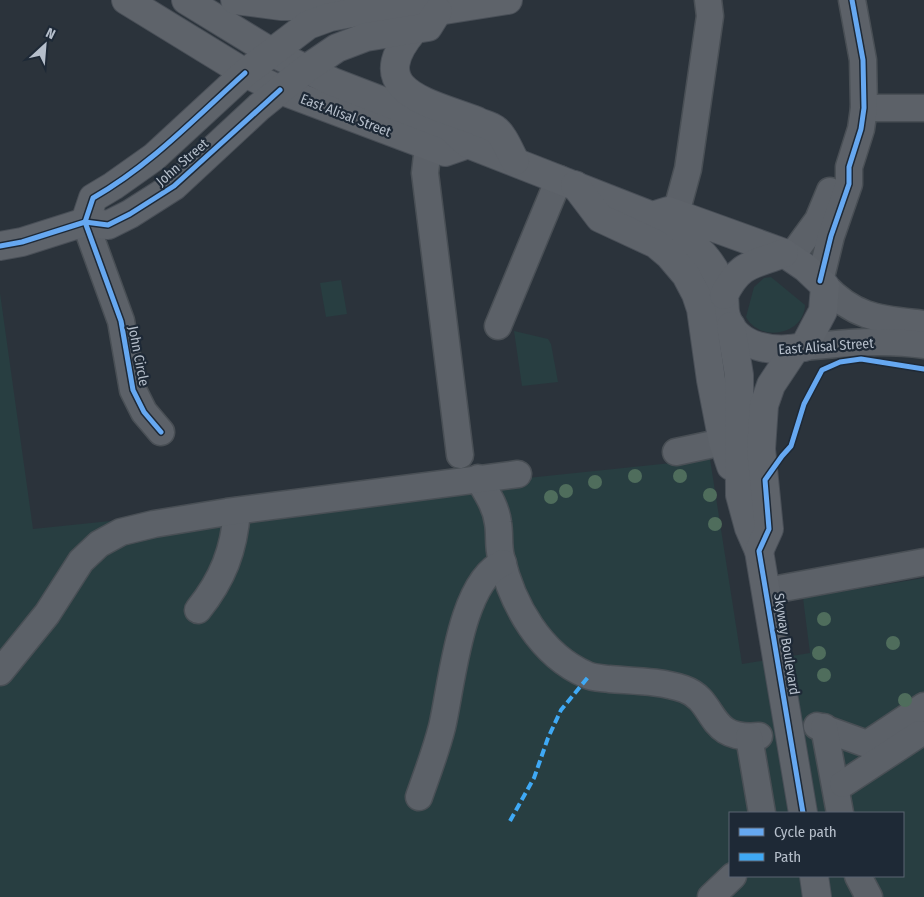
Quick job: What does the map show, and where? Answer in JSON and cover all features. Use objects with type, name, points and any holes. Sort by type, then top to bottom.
[{"type":"main road","name":"East Alisal Street","points":[[126,0],[245,73],[280,90],[444,152],[468,144]]},
{"type":"main road","name":"East Alisal Street","points":[[186,0],[271,52],[306,69],[450,127],[468,144],[567,182],[788,255],[823,284]]},
{"type":"main road","points":[[237,0],[288,6],[420,2],[438,11],[508,0]]},
{"type":"main road","name":"John Street","points":[[85,222],[93,198],[154,157],[245,73],[308,25],[330,18],[351,5]]},
{"type":"main road","points":[[438,11],[428,27],[413,31],[404,42],[396,57],[395,77],[400,85],[420,99],[496,129],[515,161]]},
{"type":"main road","name":"John Street","points":[[0,246],[22,242],[85,222],[108,225],[150,202],[186,176],[280,90],[306,69],[352,41],[413,31]]},
{"type":"main road","points":[[567,182],[600,218],[656,244],[669,255],[686,275],[696,294],[700,309],[723,442],[740,496]]},
{"type":"main road","name":"East Alisal Street","points":[[664,214],[659,230],[678,237],[702,253],[718,276],[724,295],[726,317],[731,326],[744,340],[758,347],[770,349],[799,348]]},
{"type":"main road","points":[[724,295],[732,280],[749,264],[788,255]]},
{"type":"main road","points":[[759,551],[769,529],[761,449],[763,411],[771,385],[799,348],[823,311],[823,284]]},
{"type":"main road","name":"Skyway Boulevard","points":[[731,326],[739,375],[740,496],[749,528],[759,551],[767,591],[803,812]]},
{"type":"main road","points":[[814,877],[817,897]]},
{"type":"street","points":[[664,214],[688,169],[710,16],[708,0]]},
{"type":"street","points":[[823,284],[831,236],[849,184],[848,167],[861,129],[864,108],[863,60],[852,0]]},
{"type":"street","points":[[864,108],[924,108]]},
{"type":"street","points":[[428,146],[425,173],[460,456]]},
{"type":"street","points":[[788,255],[818,220],[836,178],[848,167]]},
{"type":"street","points":[[498,326],[567,182]]},
{"type":"street","name":"John Circle","points":[[85,222],[120,321],[133,390],[144,412],[162,432]]},
{"type":"street","name":"East Alisal Street","points":[[823,284],[845,304],[860,313],[881,319],[924,324]]},
{"type":"street","name":"East Alisal Street","points":[[799,348],[846,342],[895,342],[924,345]]},
{"type":"street","points":[[676,452],[723,442]]},
{"type":"street","points":[[4,663],[47,614],[81,561],[99,544],[121,532],[134,528],[237,510],[518,474]]},
{"type":"street","points":[[478,478],[498,520],[503,563],[527,622],[536,635],[560,658],[589,676],[674,686],[688,690],[699,699],[719,727],[733,734],[754,736],[762,812]]},
{"type":"street","points":[[198,610],[217,585],[225,568],[232,550],[237,510]]},
{"type":"street","points":[[767,591],[924,562]]},
{"type":"street","points":[[419,797],[439,736],[460,634],[484,578],[495,567],[503,563]]},
{"type":"street","points":[[840,812],[850,765],[910,732],[924,706]]},
{"type":"street","points":[[850,765],[820,727],[850,765]]},
{"type":"street","points":[[712,897],[732,877]]},
{"type":"street","points":[[859,877],[870,897]]},
{"type":"green space","points":[[771,277],[805,305],[803,315],[790,329],[771,333],[753,325],[746,317],[754,287],[764,278]]},
{"type":"green space","points":[[341,280],[347,314],[326,317],[320,283]]},
{"type":"green space","points":[[0,293],[33,529],[710,459],[742,664],[810,653],[803,598],[924,578],[924,897],[0,897]]},
{"type":"green space","points":[[514,331],[548,339],[551,344],[558,382],[522,386]]},
{"type":"marked path","points":[[510,821],[534,778],[548,738],[561,710],[589,676]]},
{"type":"cycle path","points":[[820,281],[831,236],[849,184],[849,167],[861,129],[864,108],[863,60],[852,0]]},
{"type":"cycle path","points":[[85,222],[93,198],[154,156],[245,73]]},
{"type":"cycle path","points":[[0,246],[22,242],[85,222],[108,225],[130,214],[174,186],[280,90]]},
{"type":"cycle path","points":[[85,222],[121,321],[133,390],[144,412],[161,432]]},
{"type":"cycle path","points":[[803,812],[759,551],[769,529],[765,480],[791,446],[804,404],[822,370],[840,362],[861,359],[924,369]]}]
